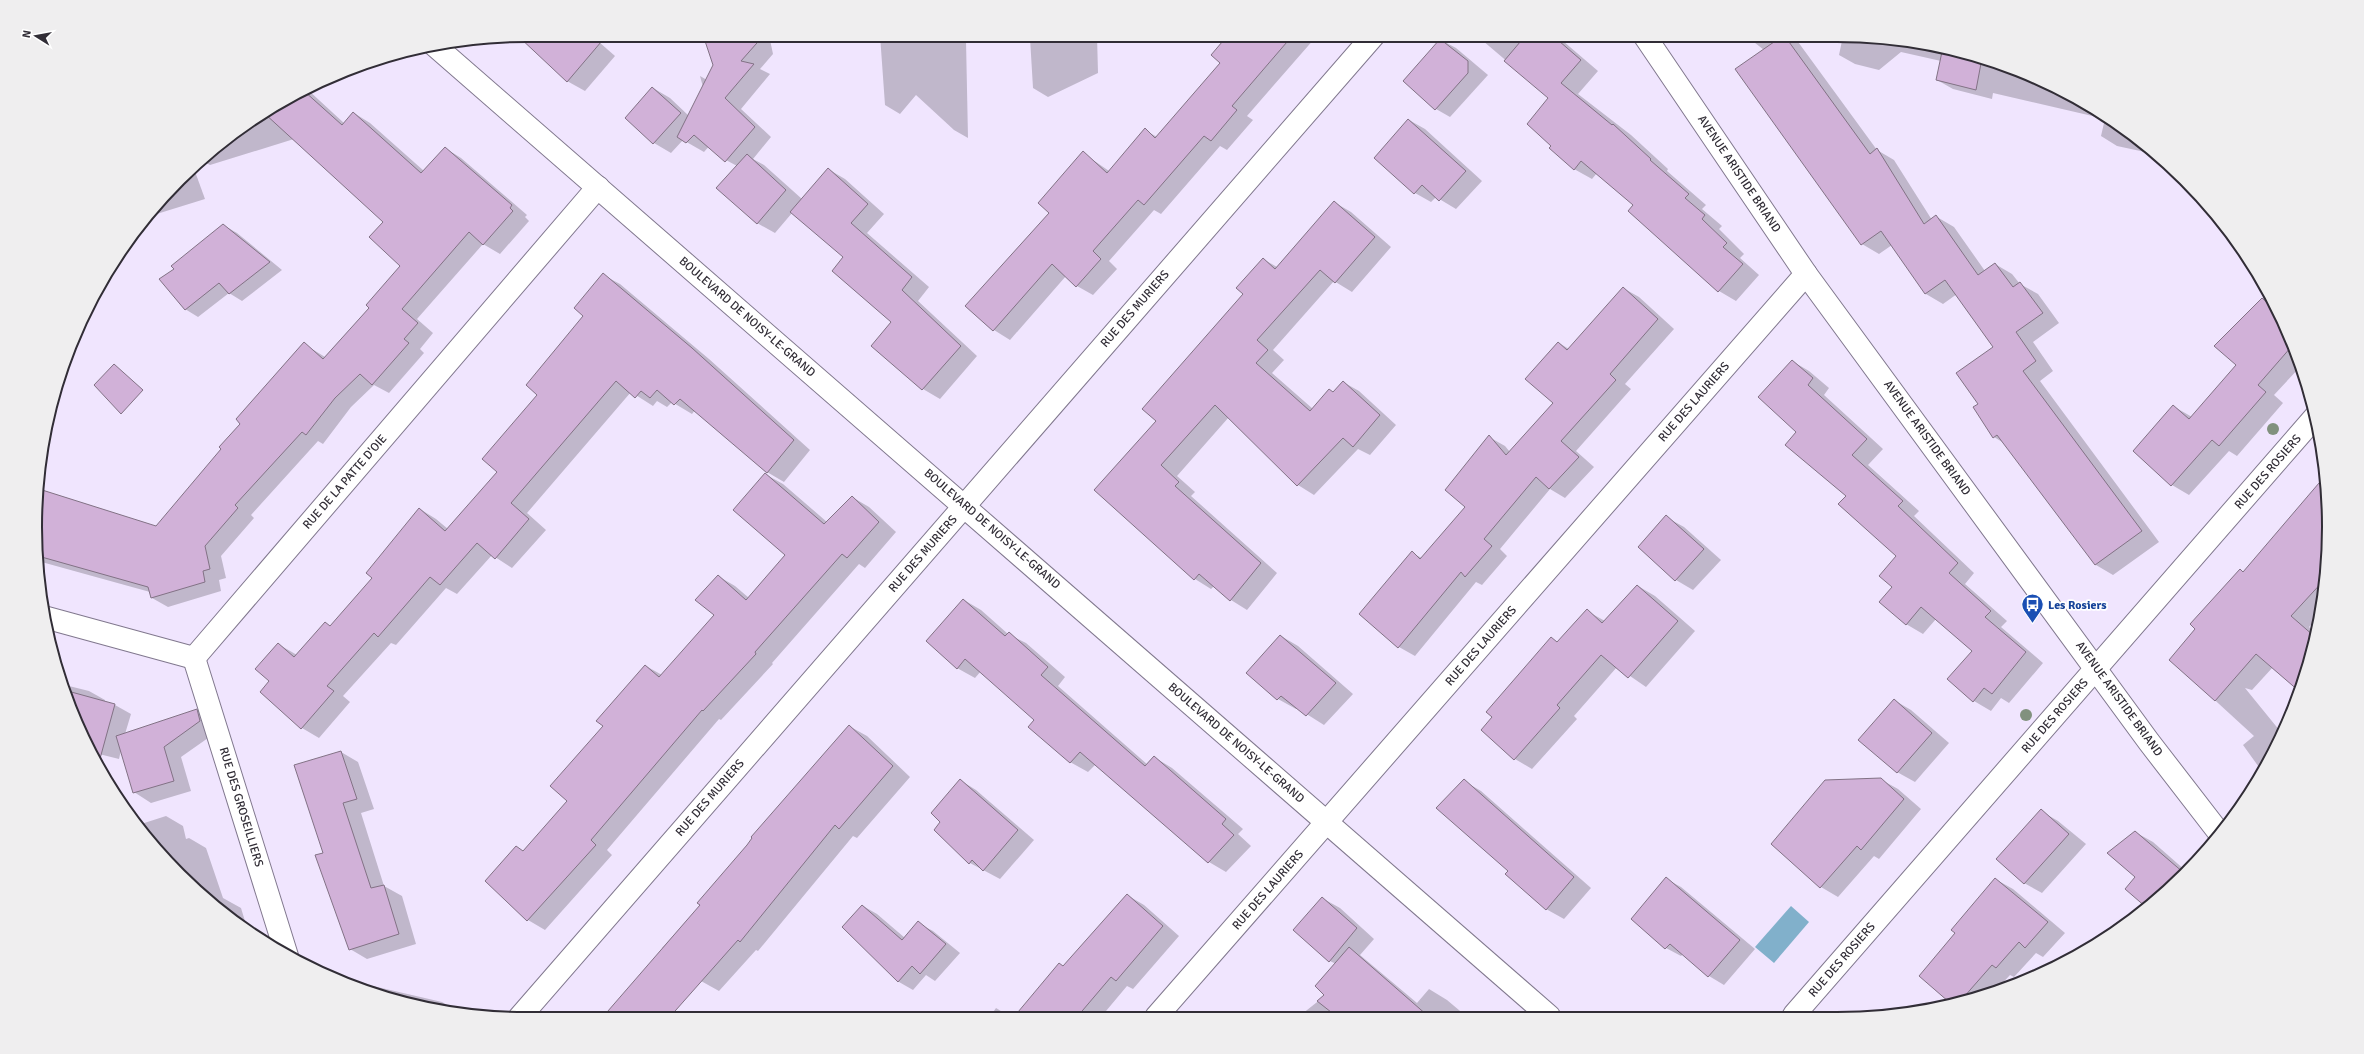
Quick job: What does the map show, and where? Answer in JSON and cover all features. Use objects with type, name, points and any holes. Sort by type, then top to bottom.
[{"type":"street","name":"RUE DES MURIERS","points":[[524,1012],[1368,42]]},
{"type":"street","name":"AVENUE ARISTIDE BRIAND","points":[[1649,42],[1806,274],[2096,669],[2216,829]]},
{"type":"street","name":"BOULEVARD DE NOISY-LE-GRAND","points":[[440,50],[1544,1012]]},
{"type":"street","name":"RUE DE LA PATTE D'OIE","points":[[194,658],[598,187]]},
{"type":"street","name":"RUE DES LAURIERS","points":[[1160,1012],[1806,274]]},
{"type":"street","name":"RUE DES ROSIERS","points":[[1797,1012],[2310,421]]},
{"type":"street","points":[[50,619],[194,658]]},
{"type":"street","name":"RUE DES GROSEILLIERS","points":[[194,658],[284,947]]},
{"type":"water","points":[[1791,906],[1809,922],[1774,963],[1755,947]]},
{"type":"building","points":[[524,42],[601,42],[567,82]]},
{"type":"building","points":[[705,42],[758,42],[741,61],[754,64],[725,98],[755,127],[725,162],[694,135],[686,143],[677,137],[713,65]]},
{"type":"building","points":[[1222,42],[1287,42],[1232,106],[1237,110],[1211,141],[1204,136],[1144,205],[1138,200],[1093,251],[1101,259],[1076,287],[1052,264],[993,331],[965,306],[1049,213],[1038,203],[1083,151],[1107,173],[1145,128],[1155,138],[1220,63],[1211,55]]},
{"type":"building","points":[[1437,42],[1444,42],[1468,61],[1468,73],[1435,110],[1403,81]]},
{"type":"building","points":[[1520,42],[1560,42],[1581,60],[1561,83],[1612,125],[1613,124],[1651,159],[1650,160],[1689,194],[1685,198],[1705,215],[1702,219],[1727,243],[1723,247],[1743,264],[1718,292],[1628,211],[1633,205],[1581,161],[1574,170],[1549,148],[1551,146],[1527,124],[1548,98],[1504,61]]},
{"type":"building","points":[[1774,42],[1789,42],[1870,154],[1877,148],[1924,224],[1936,215],[1978,275],[1995,263],[2013,287],[2020,282],[2043,313],[2016,332],[2036,361],[2023,371],[2142,531],[2095,565],[1997,435],[1993,438],[1973,407],[1978,404],[1956,373],[1993,347],[1945,280],[1925,294],[1881,231],[1861,245],[1735,69]]},
{"type":"building","points":[[1942,53],[1981,64],[1976,90],[1936,80]]},
{"type":"building","points":[[652,87],[681,113],[653,144],[625,118]]},
{"type":"building","points":[[308,94],[342,125],[353,112],[421,173],[445,147],[512,205],[510,208],[513,211],[483,245],[469,232],[402,309],[418,323],[404,339],[409,343],[372,385],[360,374],[335,398],[306,435],[302,432],[235,505],[238,508],[205,546],[210,569],[203,571],[205,582],[151,598],[148,587],[43,557],[43,490],[156,526],[221,449],[219,447],[240,424],[236,419],[304,342],[323,359],[369,308],[366,305],[400,266],[369,237],[383,222],[269,117]]},
{"type":"building","points":[[1408,119],[1466,171],[1439,201],[1422,185],[1414,194],[1374,158]]},
{"type":"building","points":[[747,154],[786,190],[757,224],[716,188]]},
{"type":"building","points":[[828,168],[868,204],[851,223],[912,277],[902,290],[961,346],[922,390],[871,346],[891,322],[832,271],[843,257],[790,212]]},
{"type":"building","points":[[1334,201],[1375,237],[1335,283],[1320,270],[1257,340],[1268,350],[1256,363],[1310,411],[1329,389],[1333,392],[1343,381],[1380,415],[1353,447],[1343,438],[1297,486],[1215,405],[1161,465],[1179,482],[1175,486],[1261,563],[1230,601],[1199,574],[1194,580],[1094,490],[1156,421],[1142,409],[1243,294],[1236,288],[1263,258],[1275,269]]},
{"type":"building","points":[[223,224],[270,262],[229,294],[219,283],[185,310],[159,279],[174,269],[171,266]]},
{"type":"building","points":[[603,273],[692,348],[794,440],[767,473],[680,399],[674,405],[657,390],[650,398],[641,391],[635,398],[616,381],[511,503],[529,519],[495,559],[477,543],[440,585],[430,577],[378,637],[374,633],[327,686],[334,691],[301,729],[260,692],[269,681],[255,669],[278,643],[294,657],[325,622],[330,626],[372,578],[366,573],[419,508],[445,531],[497,472],[482,459],[537,395],[526,385],[583,316],[574,308]]},
{"type":"building","points":[[1623,287],[1658,319],[1610,374],[1616,380],[1561,441],[1579,457],[1549,489],[1536,477],[1484,539],[1492,546],[1465,577],[1461,572],[1398,648],[1359,614],[1412,551],[1420,559],[1465,507],[1445,490],[1489,435],[1506,455],[1553,403],[1525,379],[1558,342],[1567,350]]},
{"type":"building","points":[[2262,298],[2266,302],[2272,312],[2288,350],[2258,385],[2266,392],[2219,446],[2212,440],[2171,486],[2133,451],[2173,405],[2189,419],[2236,365],[2214,346]]},
{"type":"building","points":[[1792,360],[1813,378],[1808,385],[1867,439],[1852,455],[1903,501],[1898,506],[1958,563],[1949,573],[1991,611],[1985,617],[2026,652],[1992,694],[1984,688],[1973,702],[1947,679],[1972,651],[1921,607],[1906,625],[1879,602],[1892,587],[1879,576],[1896,556],[1838,504],[1846,496],[1785,445],[1796,432],[1758,397]]},
{"type":"building","points":[[114,364],[143,390],[121,414],[94,385]]},
{"type":"building","points":[[765,473],[824,524],[852,496],[879,522],[847,558],[842,554],[755,652],[756,654],[703,711],[702,710],[591,840],[596,845],[527,921],[485,881],[516,846],[523,851],[567,801],[550,786],[603,726],[596,721],[645,665],[659,677],[714,615],[695,600],[718,575],[746,600],[785,555],[733,510]]},
{"type":"building","points":[[2320,482],[2322,527],[2318,586],[2291,616],[2310,633],[2294,687],[2256,654],[2215,701],[2169,660],[2195,629],[2190,624],[2240,569],[2243,572]]},
{"type":"building","points":[[1666,515],[1704,549],[1675,581],[1638,547]]},
{"type":"building","points":[[1637,585],[1678,621],[1628,678],[1601,655],[1557,705],[1560,708],[1514,760],[1481,730],[1492,717],[1486,712],[1551,637],[1557,642],[1587,609],[1602,623]]},
{"type":"building","points":[[963,599],[1005,636],[1009,632],[1048,667],[1041,675],[1145,766],[1154,756],[1226,819],[1222,824],[1234,835],[1208,863],[1080,752],[1070,763],[1028,727],[1034,720],[965,659],[957,669],[926,641]]},
{"type":"building","points":[[1280,635],[1336,683],[1306,716],[1281,696],[1277,700],[1246,673]]},
{"type":"building","points":[[71,692],[115,704],[100,758],[79,713]]},
{"type":"building","points":[[1894,699],[1932,733],[1897,773],[1858,740]]},
{"type":"building","points":[[197,709],[200,721],[164,747],[174,781],[133,793],[116,736]]},
{"type":"building","points":[[849,725],[893,766],[839,829],[835,825],[740,942],[738,940],[674,1012],[607,1012],[700,905],[697,903],[747,845],[752,838],[751,837]]},
{"type":"building","points":[[341,751],[357,799],[343,803],[371,888],[384,885],[399,934],[349,950],[315,855],[323,853],[294,765]]},
{"type":"building","points":[[1881,778],[1904,799],[1861,850],[1857,846],[1820,888],[1771,844],[1825,780]]},
{"type":"building","points":[[960,779],[1018,830],[983,871],[972,860],[969,864],[934,830],[940,822],[931,813]]},
{"type":"building","points":[[1464,779],[1574,877],[1546,910],[1505,874],[1508,871],[1436,808]]},
{"type":"building","points":[[2041,809],[2069,834],[2024,884],[1996,859]]},
{"type":"building","points":[[2135,831],[2180,870],[2142,904],[2125,889],[2135,877],[2107,853]]},
{"type":"building","points":[[1666,877],[1740,940],[1708,977],[1670,944],[1665,949],[1631,919]]},
{"type":"building","points":[[1995,878],[2048,922],[2025,948],[2019,942],[1996,968],[1992,965],[1967,994],[1946,999],[1919,976],[1955,933],[1951,930]]},
{"type":"building","points":[[1127,894],[1163,926],[1116,981],[1111,977],[1081,1012],[1018,1012],[1059,963],[1063,966]]},
{"type":"building","points":[[1322,897],[1357,928],[1329,962],[1293,930]]},
{"type":"building","points":[[862,905],[902,940],[918,921],[946,944],[920,974],[912,966],[898,982],[842,927]]},
{"type":"building","points":[[1349,947],[1423,1012],[1331,1012],[1317,1001],[1324,995],[1315,986]]},
{"type":"place","name":"Les Rosiers","points":[[2033,624]]}]
